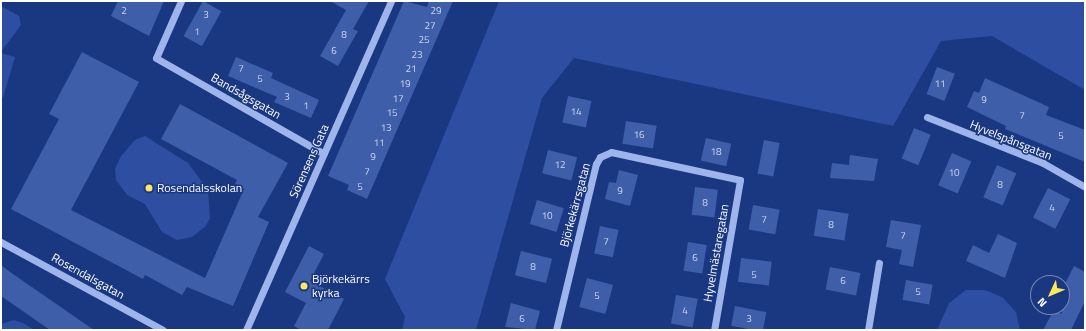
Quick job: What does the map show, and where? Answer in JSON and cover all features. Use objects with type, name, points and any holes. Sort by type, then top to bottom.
[{"type":"street","name":"Bandsågsgatan","points":[[181,1],[156,58],[324,154]]},
{"type":"street","name":"Sörensens Gata","points":[[246,330],[391,1]]},
{"type":"street","name":"Hyvelspånsgatan","points":[[927,117],[1043,163],[1085,187]]},
{"type":"street","name":"Björkekärrsgatan","points":[[556,330],[600,157],[611,152],[740,180]]},
{"type":"street","name":"Hyvelmästaregatan","points":[[714,330],[740,180]]},
{"type":"street","name":"Rosendalsgatan","points":[[1,242],[163,330]]},
{"type":"street","points":[[868,330],[879,263]]},
{"type":"shaded area","points":[[499,1],[1085,1],[1085,90],[992,36],[941,41],[893,126],[574,58],[542,98],[476,330],[402,330],[405,317],[385,279]]},
{"type":"shaded area","points":[[1,6],[19,16],[21,25],[1,52]]},
{"type":"shaded area","points":[[1,53],[15,57],[3,98],[1,97]]},
{"type":"shaded area","points":[[145,136],[188,163],[208,190],[210,218],[206,226],[192,237],[177,240],[162,232],[145,204],[127,195],[116,180],[115,169],[121,156],[135,140]]},
{"type":"shaded area","points":[[966,290],[985,290],[1002,297],[1016,312],[1020,330],[937,330],[949,303]]},
{"type":"shaded area","points":[[14,320],[25,324],[34,330],[1,330],[1,324]]},
{"type":"building","points":[[118,1],[164,1],[149,36],[111,16]]},
{"type":"building","points":[[203,1],[221,11],[202,46],[184,36]]},
{"type":"building","points":[[330,1],[369,1],[353,29],[358,31],[338,66],[320,56],[346,10]]},
{"type":"building","points":[[404,1],[427,7],[429,1],[453,1],[367,199],[347,190],[349,185],[328,176]]},
{"type":"building","points":[[82,52],[139,82],[71,210],[205,278],[244,189],[235,184],[237,180],[161,139],[180,104],[288,163],[258,217],[269,222],[233,306],[187,287],[182,295],[145,275],[143,279],[11,209],[59,119],[49,114]]},
{"type":"building","points":[[236,57],[273,73],[271,78],[319,100],[311,118],[274,102],[277,97],[228,76]]},
{"type":"building","points":[[937,67],[955,74],[944,101],[927,94]]},
{"type":"building","points":[[985,78],[1049,107],[1046,115],[1085,130],[1085,162],[1005,129],[1006,126],[967,107],[974,91],[979,93]]},
{"type":"building","points":[[568,96],[591,101],[586,127],[562,122]]},
{"type":"building","points":[[626,121],[657,126],[653,149],[622,144]]},
{"type":"building","points":[[914,128],[931,135],[918,165],[902,159]]},
{"type":"building","points":[[706,138],[731,144],[726,166],[701,160]]},
{"type":"building","points":[[764,140],[780,143],[773,176],[758,173]]},
{"type":"building","points":[[548,150],[577,157],[571,181],[542,173]]},
{"type":"building","points":[[952,153],[971,161],[958,193],[938,185]]},
{"type":"building","points":[[850,155],[878,159],[874,181],[830,178],[832,163],[849,165]]},
{"type":"building","points":[[997,165],[1016,173],[1003,205],[983,197]]},
{"type":"building","points":[[619,170],[638,175],[630,206],[605,199],[609,182],[616,183]]},
{"type":"building","points":[[695,187],[718,190],[714,218],[692,215]]},
{"type":"building","points":[[1048,188],[1070,199],[1055,229],[1033,217]]},
{"type":"building","points":[[537,200],[564,208],[556,232],[530,224]]},
{"type":"building","points":[[753,205],[780,210],[775,234],[749,230]]},
{"type":"building","points":[[818,209],[849,214],[844,241],[814,236]]},
{"type":"building","points":[[891,220],[921,225],[913,267],[899,264],[902,250],[886,247]]},
{"type":"building","points":[[600,226],[619,230],[613,257],[594,253]]},
{"type":"building","points":[[998,234],[1017,243],[1005,278],[966,261],[973,245],[989,253]]},
{"type":"building","points":[[688,242],[707,245],[702,274],[683,271]]},
{"type":"building","name":"Björkekärrs kyrka","points":[[309,246],[324,254],[310,281],[344,299],[328,330],[301,330],[294,326],[306,303],[285,292]]},
{"type":"building","points":[[521,251],[552,259],[546,283],[515,275]]},
{"type":"building","points":[[741,258],[772,262],[769,286],[738,282]]},
{"type":"building","points":[[1,265],[94,330],[50,330],[1,296]]},
{"type":"building","points":[[1074,266],[1085,272],[1085,301],[1071,330],[1043,330],[1051,315],[1070,315],[1070,275]]},
{"type":"building","points":[[830,267],[860,273],[856,295],[826,290]]},
{"type":"building","points":[[587,278],[613,285],[605,314],[579,307]]},
{"type":"building","points":[[906,280],[933,285],[929,304],[903,300]]},
{"type":"building","points":[[676,295],[698,299],[693,327],[671,324]]},
{"type":"building","points":[[511,303],[540,311],[535,330],[505,327]]},
{"type":"building","points":[[735,306],[766,312],[763,330],[754,330],[731,326]]},
{"type":"place","name":"Rosendalsskolan","points":[[149,188]]},
{"type":"place","name":"Björkekärrs kyrka","points":[[304,286]]}]
